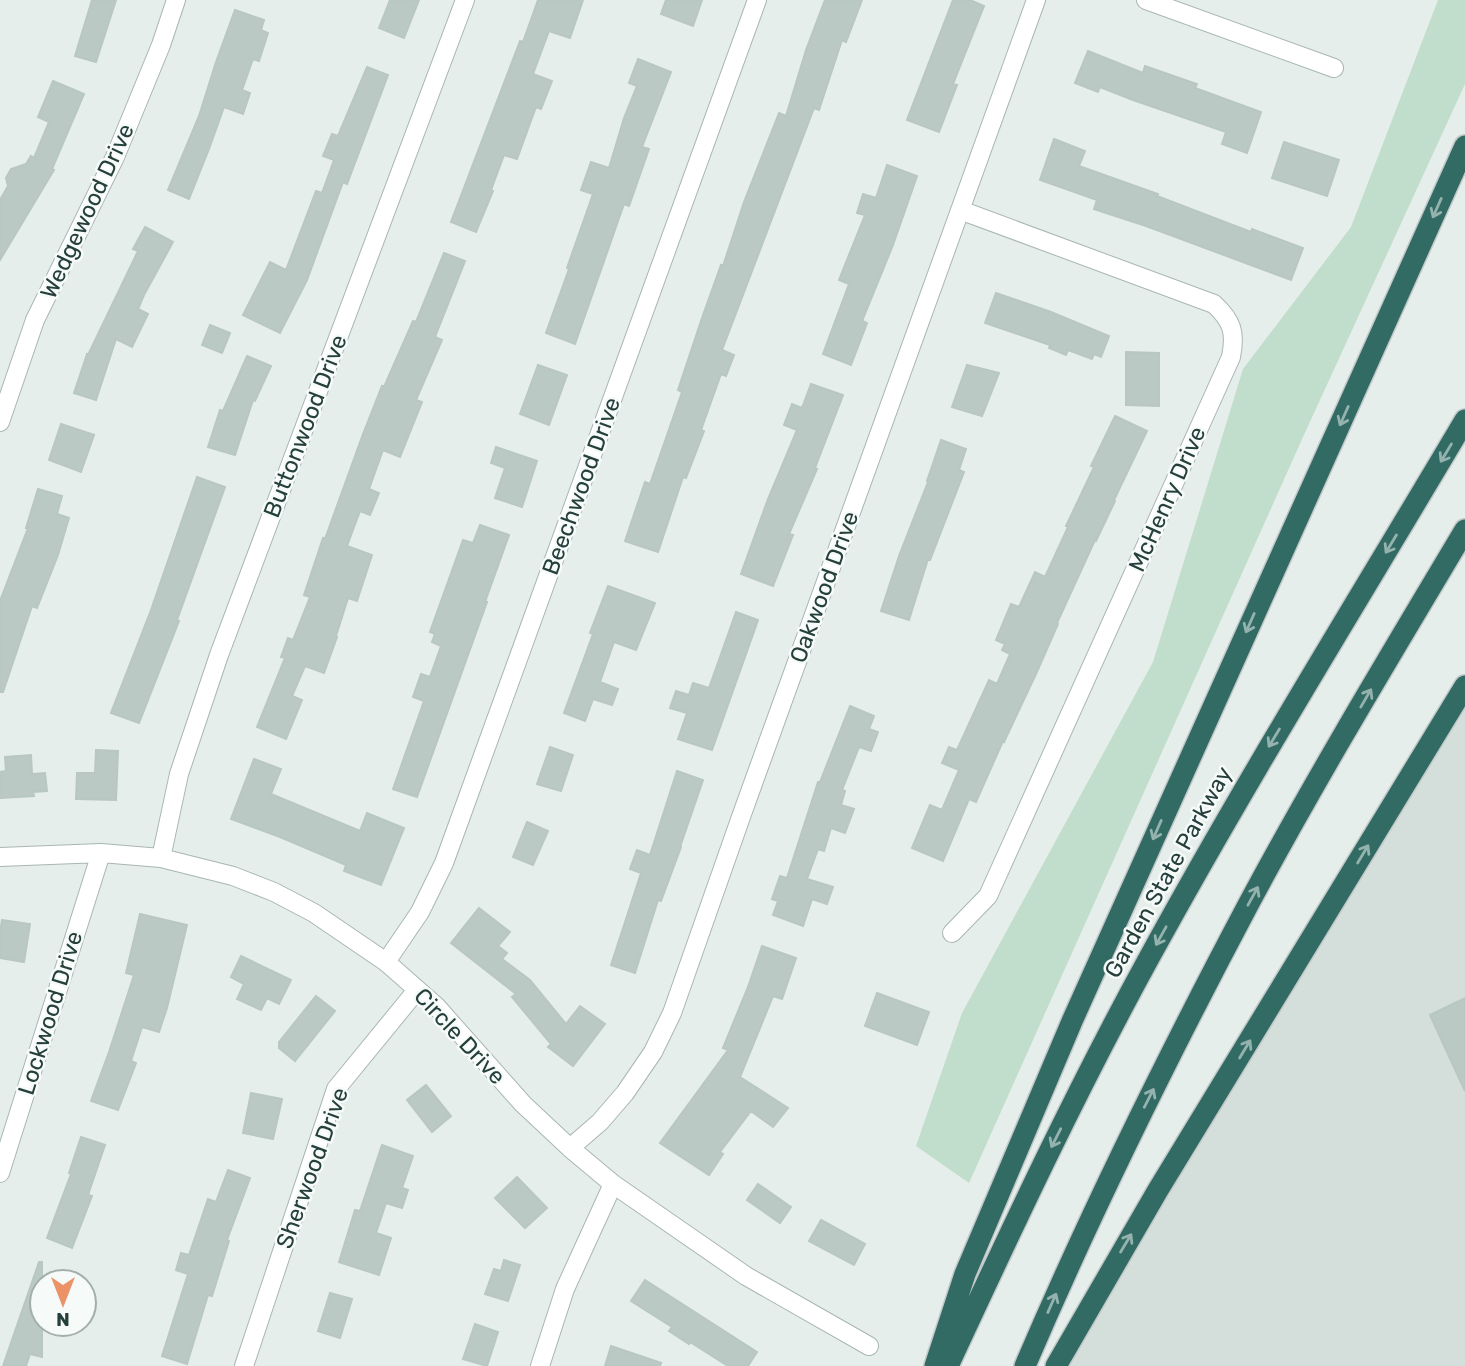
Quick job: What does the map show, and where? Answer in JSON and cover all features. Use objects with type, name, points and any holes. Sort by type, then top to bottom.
[{"type":"highway","points":[[936,1366],[965,1274],[1078,1007],[1465,146]]},
{"type":"highway","name":"Garden State Parkway","points":[[947,1366],[1045,1162],[1148,960],[1260,762],[1465,420]]},
{"type":"highway","points":[[1024,1366],[1144,1108],[1248,905],[1465,530]]},
{"type":"highway","points":[[1056,1366],[1158,1190],[1465,686]]},
{"type":"street","name":"Wedgewood Drive","points":[[0,422],[35,320],[115,157],[162,44],[176,0]]},
{"type":"street","name":"Buttonwood Drive","points":[[162,858],[179,774],[219,655],[465,0]]},
{"type":"street","name":"Beechwood Drive","points":[[386,962],[420,912],[444,863],[757,0]]},
{"type":"street","name":"Oakwood Drive","points":[[570,1149],[600,1122],[625,1093],[653,1052],[672,1013],[1036,0]]},
{"type":"street","points":[[1146,0],[1334,68]]},
{"type":"street","name":"McHenry Drive","points":[[952,933],[988,896],[1226,369],[1234,342],[1232,327],[1225,314],[1214,304],[960,210]]},
{"type":"street","name":"Circle Drive","points":[[0,857],[101,853],[162,858],[233,876],[274,892],[314,913],[386,962],[436,1006],[523,1104],[570,1149],[613,1184],[746,1276],[869,1346]]},
{"type":"street","name":"Lockwood Drive","points":[[0,1173],[101,853]]},
{"type":"street","name":"Sherwood Drive","points":[[244,1366],[336,1089],[417,990]]},
{"type":"street","points":[[540,1366],[565,1289],[613,1184]]},
{"type":"shaded area","points":[[1465,686],[1465,1366],[1056,1366]]},
{"type":"green space","points":[[1438,0],[1465,0],[1465,84],[1303,437],[969,1183],[916,1146],[962,1013],[1153,662],[1243,369],[1351,227]]},
{"type":"building","points":[[92,0],[116,0],[96,62],[75,56]]},
{"type":"building","points":[[390,0],[419,0],[404,38],[379,28]]},
{"type":"building","points":[[538,0],[583,0],[570,38],[549,31],[533,74],[552,81],[541,109],[536,107],[517,159],[504,155],[476,232],[451,222]]},
{"type":"building","points":[[666,0],[702,0],[693,26],[661,14]]},
{"type":"building","points":[[825,0],[862,0],[846,42],[842,40],[819,110],[814,108],[722,350],[734,355],[726,376],[721,374],[701,430],[704,431],[686,478],[683,477],[658,552],[625,541],[645,482],[650,484],[682,392],[678,390],[702,318],[744,202],[779,113],[786,116]]},
{"type":"building","points":[[953,0],[970,0],[984,6],[953,84],[957,85],[939,132],[907,120]]},
{"type":"building","points":[[235,10],[264,20],[261,30],[268,33],[259,61],[253,59],[242,90],[250,93],[243,114],[224,107],[189,199],[168,190],[199,116]]},
{"type":"building","points":[[1088,51],[1143,73],[1145,66],[1197,84],[1195,88],[1261,112],[1247,153],[1222,144],[1226,132],[1100,87],[1098,92],[1075,83]]},
{"type":"building","points":[[638,59],[671,72],[642,147],[649,149],[629,206],[624,204],[575,344],[546,333],[593,194],[581,190],[591,162],[609,168],[637,86],[629,83]]},
{"type":"building","points":[[367,67],[388,75],[347,184],[343,182],[307,280],[280,333],[243,315],[270,262],[286,270],[316,191],[322,193],[334,160],[323,156],[332,134],[338,136]]},
{"type":"building","points":[[53,81],[84,94],[52,169],[54,170],[0,260],[0,200],[8,186],[6,178],[11,169],[26,164],[31,156],[34,158],[49,122],[38,117]]},
{"type":"building","points":[[1054,139],[1085,151],[1079,166],[1158,194],[1157,196],[1251,232],[1252,229],[1303,248],[1291,280],[1094,209],[1097,200],[1040,180]]},
{"type":"building","points":[[1284,142],[1339,160],[1327,196],[1272,178]]},
{"type":"building","points":[[887,165],[917,176],[862,321],[867,323],[851,365],[823,354],[849,284],[839,280],[865,215],[857,213],[863,194],[876,198]]},
{"type":"building","points":[[145,227],[173,242],[138,309],[148,314],[132,347],[116,339],[96,400],[74,393],[87,354],[138,251],[133,249]]},
{"type":"building","points":[[444,253],[465,261],[435,337],[442,340],[416,400],[422,402],[400,457],[383,450],[369,489],[379,493],[370,515],[360,511],[347,546],[372,555],[357,601],[348,598],[324,673],[305,666],[292,696],[302,700],[286,739],[257,727],[285,658],[281,657],[288,638],[293,640],[310,597],[304,595],[363,434],[382,386],[384,387],[413,321],[416,322]]},
{"type":"building","points":[[996,293],[1109,336],[1101,357],[1094,354],[1092,359],[1068,350],[1066,355],[1049,348],[1050,345],[985,323]]},
{"type":"building","points":[[210,325],[230,333],[222,353],[202,345]]},
{"type":"building","points":[[1126,352],[1159,353],[1159,406],[1126,405]]},
{"type":"building","points":[[247,356],[271,366],[255,401],[253,400],[235,455],[208,447],[220,410],[223,411]]},
{"type":"building","points":[[538,365],[567,375],[549,425],[520,414]]},
{"type":"building","points":[[967,365],[999,373],[982,416],[952,407]]},
{"type":"building","points":[[811,384],[843,395],[815,468],[817,469],[789,534],[793,535],[773,586],[741,574],[797,430],[784,425],[792,404],[802,408]]},
{"type":"building","points":[[1115,416],[1147,431],[976,802],[969,799],[943,861],[912,848],[930,805],[942,810],[959,770],[942,763],[949,747],[957,750],[989,680],[997,684],[1010,654],[1002,650],[1005,644],[996,640],[1011,604],[1019,607],[1035,572],[1045,577]]},
{"type":"building","points":[[61,424],[94,435],[81,472],[49,460]]},
{"type":"building","points":[[941,440],[966,449],[959,470],[964,472],[930,560],[928,559],[909,620],[881,611]]},
{"type":"building","points":[[496,447],[537,461],[522,507],[495,498],[505,468],[491,463]]},
{"type":"building","points":[[197,477],[225,487],[177,620],[179,621],[139,723],[111,713],[151,610]]},
{"type":"building","points":[[38,489],[62,496],[57,514],[69,518],[37,608],[32,606],[3,692],[0,692],[0,601],[28,528]]},
{"type":"building","points":[[480,525],[509,535],[417,797],[393,789],[424,701],[413,697],[421,674],[430,677],[441,646],[432,642],[435,634],[430,632],[463,540],[473,543]]},
{"type":"building","points":[[608,586],[655,603],[636,650],[614,642],[600,682],[618,689],[612,705],[593,699],[585,721],[564,713]]},
{"type":"building","points":[[736,612],[758,620],[712,750],[678,739],[687,713],[670,708],[676,691],[689,695],[693,683],[709,688]]},
{"type":"building","points":[[850,706],[874,716],[869,729],[878,732],[871,751],[859,747],[842,790],[845,791],[841,805],[854,809],[845,833],[831,828],[824,851],[818,849],[807,879],[833,887],[827,904],[812,899],[803,926],[773,915],[778,901],[772,899],[780,876],[787,878],[818,782]]},
{"type":"building","points":[[550,747],[573,755],[561,791],[537,784]]},
{"type":"building","points":[[96,750],[118,751],[116,800],[76,799],[77,773],[95,773]]},
{"type":"building","points":[[31,755],[32,774],[45,773],[47,791],[33,792],[34,796],[0,798],[0,772],[6,771],[5,757]]},
{"type":"building","points":[[254,759],[281,769],[271,794],[360,831],[367,813],[404,828],[381,885],[344,871],[346,865],[231,819]]},
{"type":"building","points":[[677,771],[703,780],[661,901],[658,900],[635,973],[611,965],[641,873],[630,869],[637,850],[650,855]]},
{"type":"building","points":[[527,822],[548,831],[533,865],[513,857]]},
{"type":"building","points":[[479,908],[510,932],[498,946],[507,953],[502,959],[530,980],[566,1024],[580,1006],[605,1024],[573,1066],[548,1047],[551,1044],[512,997],[516,994],[451,943]]},
{"type":"building","points":[[140,914],[187,925],[159,1032],[142,1027],[131,1061],[136,1063],[118,1110],[91,1101],[134,975],[126,973]]},
{"type":"building","points":[[2,920],[30,924],[24,962],[0,958]]},
{"type":"building","points":[[762,946],[796,958],[782,999],[773,996],[740,1077],[788,1108],[773,1127],[751,1111],[720,1152],[723,1154],[709,1175],[660,1143],[728,1050],[723,1048]]},
{"type":"building","points":[[241,956],[291,980],[279,1004],[267,998],[261,1010],[237,999],[244,984],[231,977]]},
{"type":"building","points":[[877,993],[929,1012],[917,1045],[865,1026]]},
{"type":"building","points":[[316,996],[335,1011],[295,1061],[279,1048],[279,1042]]},
{"type":"building","points":[[1465,998],[1465,1091],[1430,1015]]},
{"type":"building","points":[[426,1085],[451,1116],[432,1132],[407,1100]]},
{"type":"building","points":[[251,1093],[282,1099],[273,1139],[243,1133]]},
{"type":"building","points":[[81,1137],[105,1145],[88,1195],[92,1196],[72,1248],[47,1238],[71,1174],[69,1173]]},
{"type":"building","points":[[382,1145],[413,1156],[402,1188],[408,1190],[402,1208],[386,1203],[376,1233],[391,1238],[379,1275],[339,1262],[355,1210],[360,1211]]},
{"type":"building","points":[[228,1170],[250,1178],[227,1240],[229,1241],[212,1296],[208,1295],[187,1364],[162,1356],[188,1274],[176,1270],[181,1253],[189,1255],[208,1199],[216,1202]]},
{"type":"building","points":[[517,1177],[547,1208],[525,1228],[495,1198]]},
{"type":"building","points":[[758,1184],[791,1207],[780,1223],[747,1200]]},
{"type":"building","points":[[821,1220],[865,1244],[854,1265],[809,1241]]},
{"type":"building","points":[[504,1260],[520,1265],[508,1301],[485,1294],[494,1269],[501,1271]]},
{"type":"building","points":[[645,1280],[757,1352],[748,1366],[728,1366],[669,1331],[672,1327],[631,1301]]},
{"type":"building","points":[[330,1293],[352,1299],[340,1338],[318,1331]]},
{"type":"building","points":[[28,1294],[28,1338],[42,1338],[42,1357],[30,1354],[26,1366],[3,1366]]},
{"type":"building","points":[[475,1324],[498,1332],[487,1366],[463,1359]]},
{"type":"building","points":[[611,1346],[661,1363],[660,1366],[605,1366]]}]
